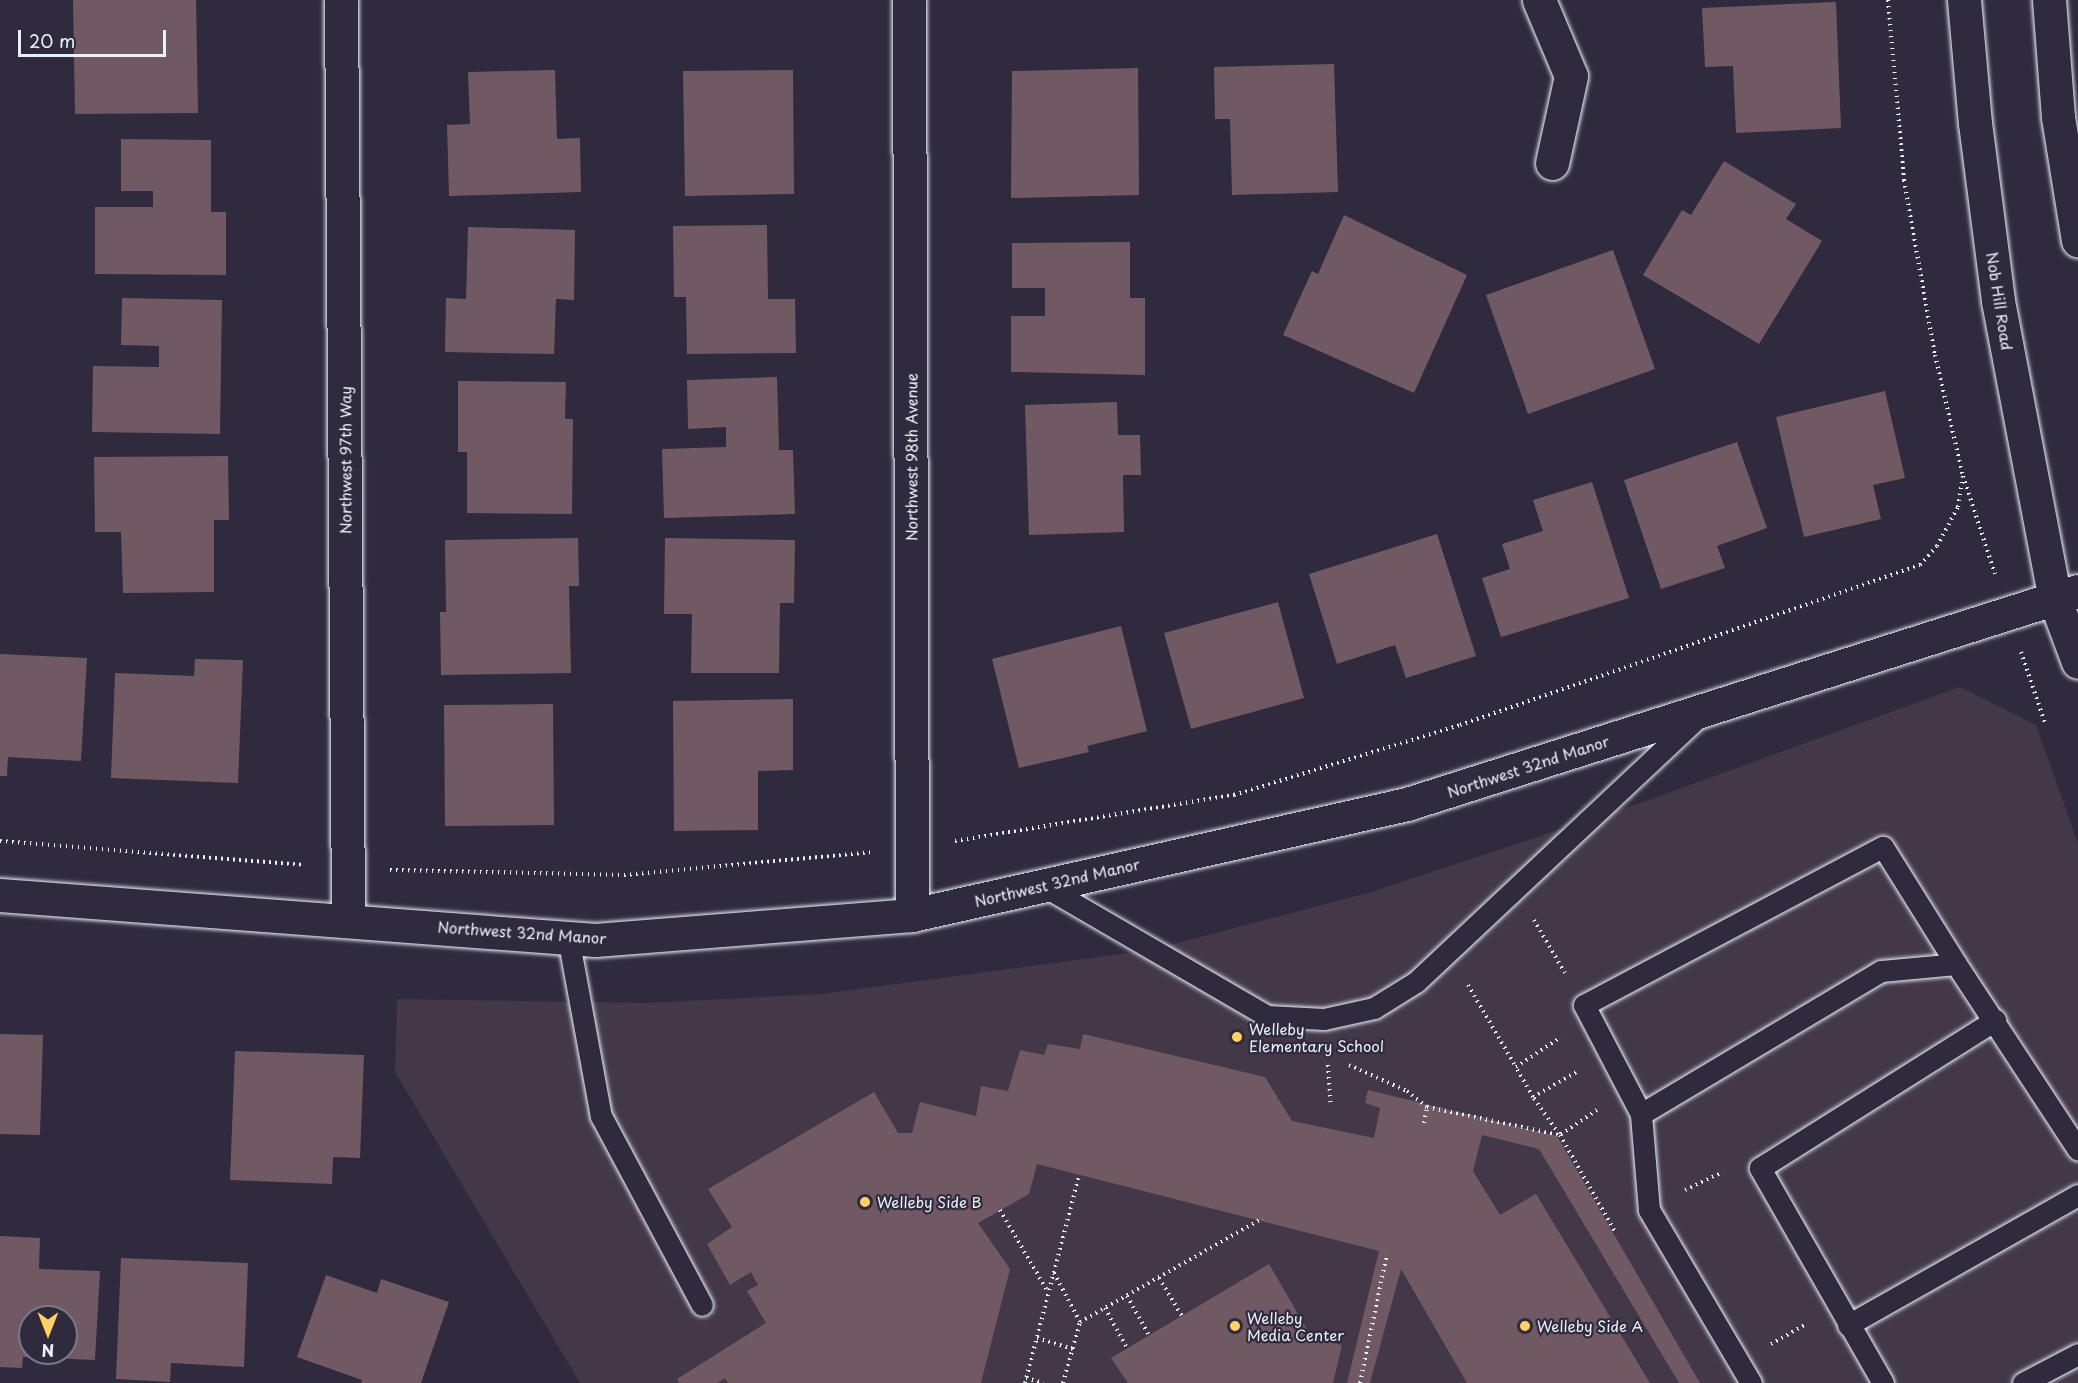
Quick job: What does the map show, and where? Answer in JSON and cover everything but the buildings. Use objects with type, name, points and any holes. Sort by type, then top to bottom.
[{"type":"street","name":"Northwest 97th Way","points":[[341,0],[348,920]]},
{"type":"street","name":"Northwest 98th Avenue","points":[[909,0],[912,915]]},
{"type":"street","points":[[1539,0],[1571,76],[1552,163]]},
{"type":"street","name":"Nob Hill Road","points":[[1964,0],[1975,123],[1998,301],[2066,595],[2078,662]]},
{"type":"street","points":[[2049,0],[2058,117],[2078,240]]},
{"type":"street","name":"Northwest 32nd Manor","points":[[0,895],[595,940],[912,915],[1407,804],[2009,615],[2066,595]]},
{"type":"lane","points":[[1042,885],[1267,1016],[1324,1019],[1374,1008],[1416,982],[1705,711]]},
{"type":"lane","points":[[1751,1383],[1649,1210],[1641,1114],[1587,1011],[1883,847],[1956,964],[1995,1020],[2078,1150]]},
{"type":"lane","points":[[568,937],[601,1116],[702,1305]]},
{"type":"lane","points":[[1641,1114],[1881,971],[1956,964]]},
{"type":"lane","points":[[1883,1383],[1760,1168],[1995,1020]]},
{"type":"lane","points":[[1848,1325],[2078,1195]]},
{"type":"lane","points":[[2023,1383],[2056,1375],[2078,1354]]},
{"type":"path","points":[[1888,0],[1904,180],[1935,355],[1963,476],[2044,723]]},
{"type":"path","points":[[0,841],[348,869],[624,874],[912,847],[1234,795],[1460,724],[1920,565],[1937,546],[1958,507],[1963,476]]},
{"type":"path","points":[[1516,1067],[1587,1011],[1532,917]]},
{"type":"path","points":[[1468,985],[1533,1097],[1560,1135],[1616,1233]]},
{"type":"path","points":[[1533,1097],[1609,1053]]},
{"type":"path","points":[[1328,1065],[1331,1104]]},
{"type":"path","points":[[1349,1065],[1407,1090],[1427,1107],[1560,1135],[1600,1109],[1618,1072]]},
{"type":"path","points":[[1424,1123],[1427,1107]]},
{"type":"path","points":[[1043,1383],[1026,1381],[1079,1175]]},
{"type":"path","points":[[1000,1210],[1048,1292]]},
{"type":"path","points":[[1080,1322],[1263,1218]]},
{"type":"path","points":[[1360,1383],[1387,1254]]},
{"type":"path","points":[[1054,1273],[1080,1322],[1063,1383]]},
{"type":"path","points":[[1159,1278],[1182,1316]]},
{"type":"path","points":[[1127,1296],[1149,1335]]},
{"type":"path","points":[[1105,1308],[1127,1348]]},
{"type":"path","points":[[1036,1338],[1073,1349]]},
{"type":"shaded area","name":"Welleby Elementary School","points":[[1960,687],[2036,725],[2078,843],[2078,1383],[580,1383],[395,1072],[397,999],[645,1003],[821,994],[1151,950],[1371,892],[1643,802]]},
{"type":"place","name":"Welleby Elementary School","points":[[1237,1037]]},
{"type":"place","name":"Welleby Side B","points":[[865,1202]]},
{"type":"place","name":"Welleby Media Center","points":[[1235,1326]]},
{"type":"place","name":"Welleby Side A","points":[[1525,1326]]}]
